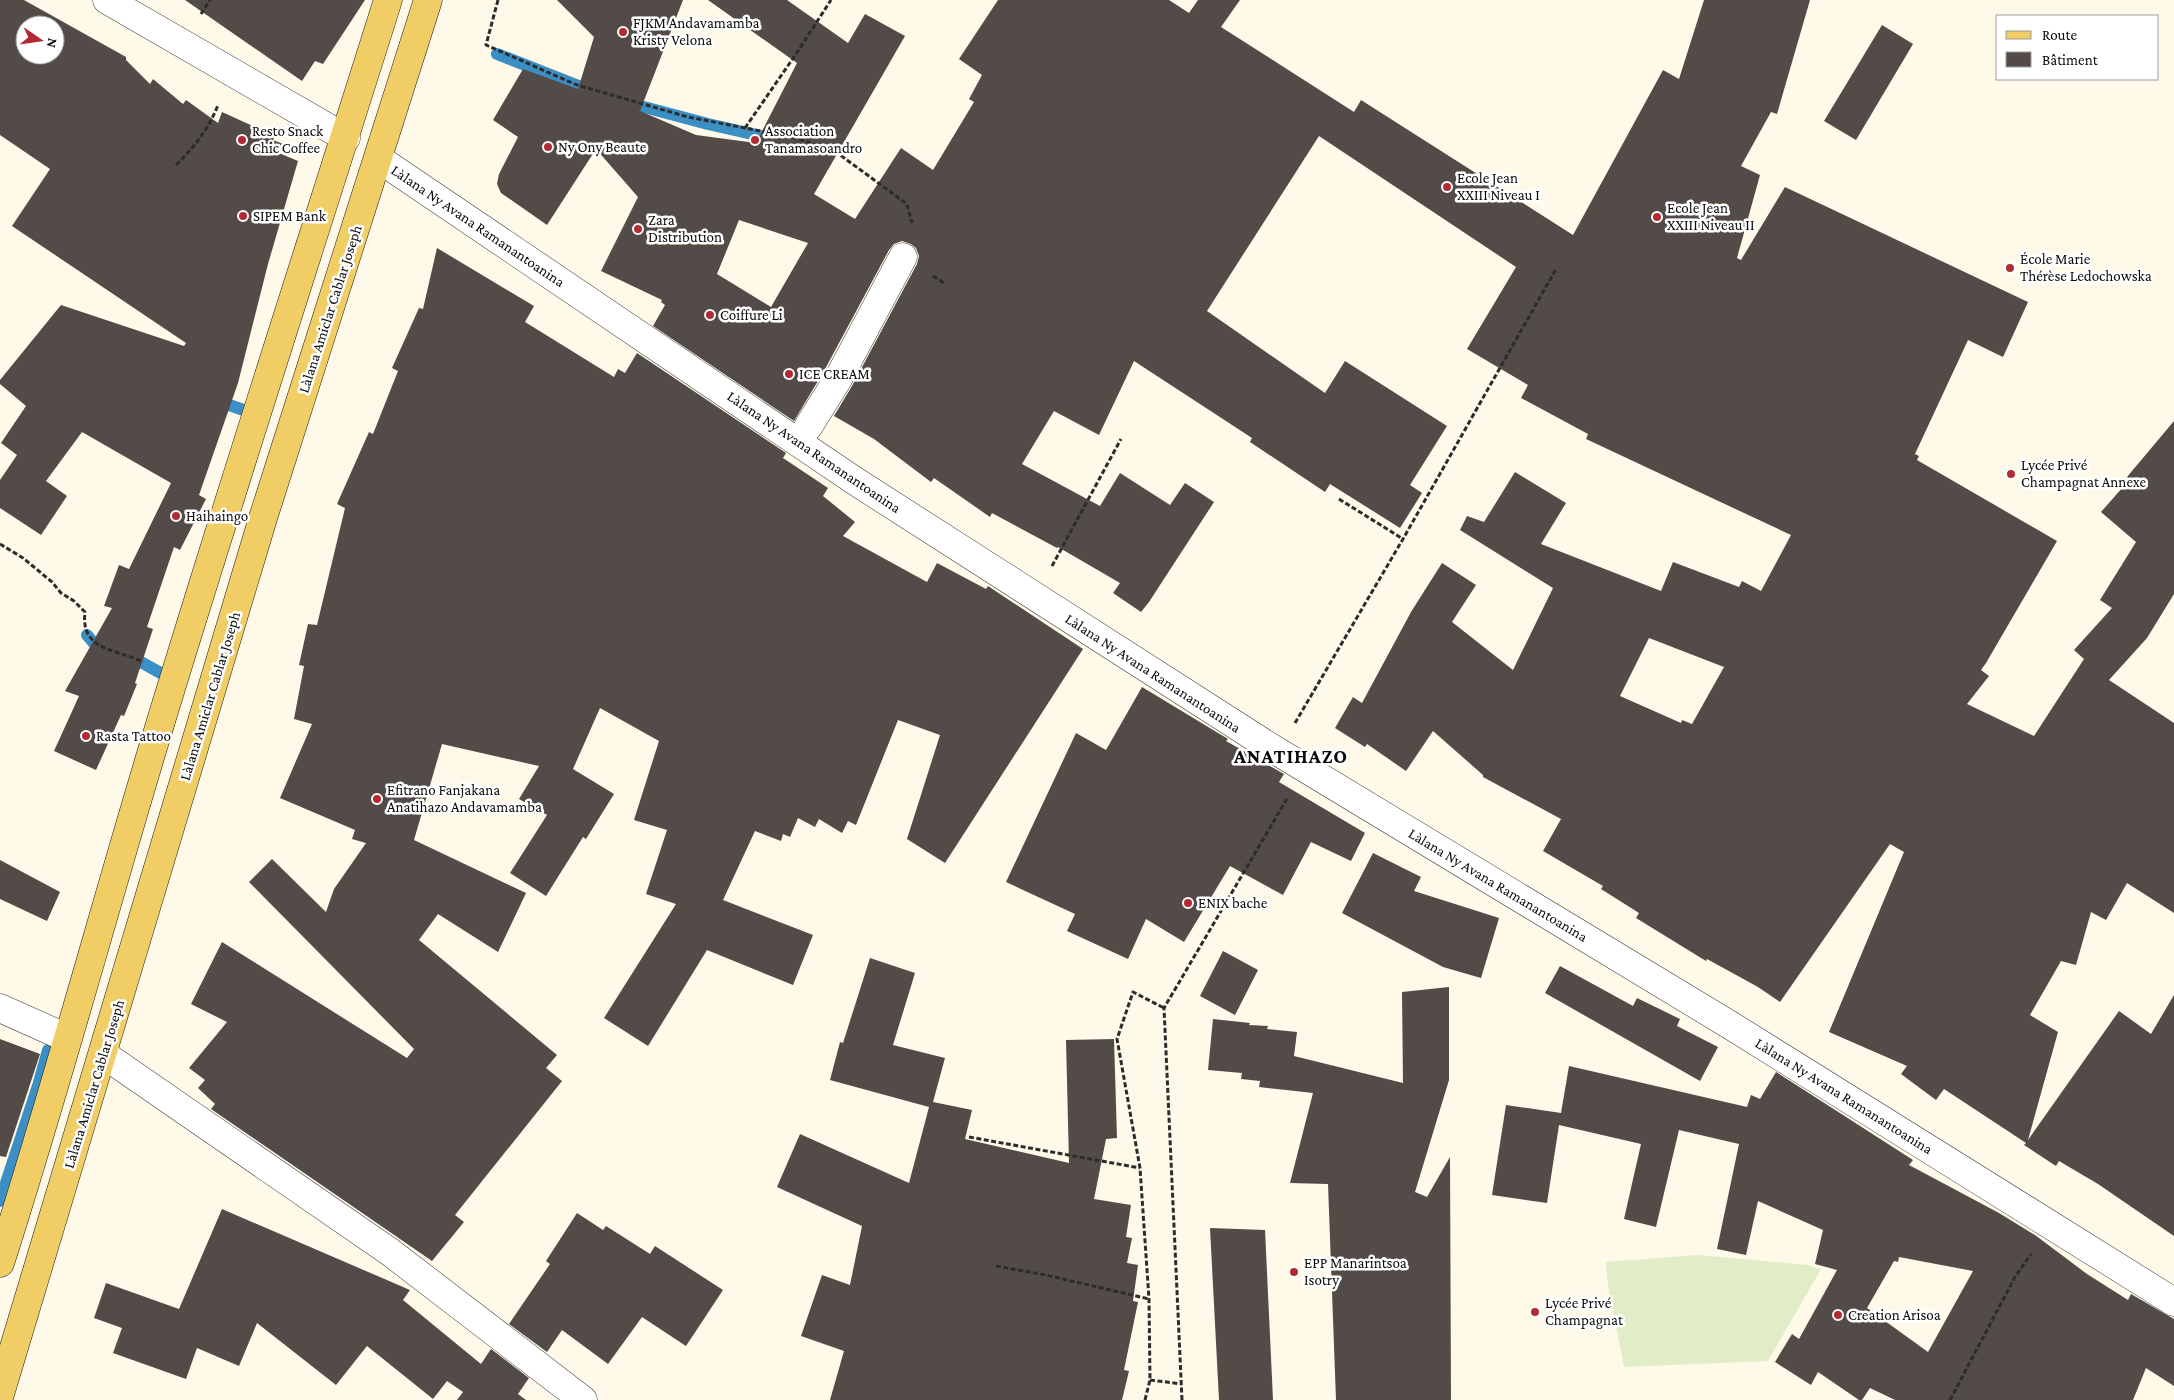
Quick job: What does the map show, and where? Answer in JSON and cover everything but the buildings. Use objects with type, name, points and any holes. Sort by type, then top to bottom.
[{"type":"main road","points":[[0,1263],[154,745],[258,404],[346,138],[388,0]]},
{"type":"main road","name":"Làlana Amiclar Cablar Joseph","points":[[0,1394],[263,518],[379,159],[428,0]]},
{"type":"street","points":[[107,0],[346,138]]},
{"type":"street","name":"Làlana Ny Avana Ramanantoanina","points":[[379,159],[855,481],[1270,747],[1730,1025],[2174,1302]]},
{"type":"street","points":[[808,427],[838,379],[903,256]]},
{"type":"street","points":[[0,1008],[67,1038]]},
{"type":"street","points":[[103,1054],[390,1252],[583,1400]]},
{"type":"path","points":[[498,0],[486,45],[577,85],[688,117],[797,138],[836,152],[907,204],[913,226],[903,256]]},
{"type":"path","points":[[745,128],[796,54],[830,0]]},
{"type":"path","points":[[176,164],[189,153],[200,137],[221,98]]},
{"type":"path","points":[[1293,726],[1404,539],[1556,269]]},
{"type":"path","points":[[1052,567],[1121,439]]},
{"type":"path","points":[[1339,499],[1404,539]]},
{"type":"path","points":[[0,544],[23,558],[52,582],[61,593],[80,606],[85,612],[83,622],[88,635],[97,646],[150,665]]},
{"type":"path","points":[[1182,1400],[1164,1008],[1292,790]]},
{"type":"path","points":[[1145,1400],[1150,1380],[1148,1299],[1140,1168],[1117,1039],[1133,992],[1164,1008]]},
{"type":"path","points":[[969,1137],[1140,1168]]},
{"type":"path","points":[[1950,1400],[2015,1277],[2036,1246]]},
{"type":"path","points":[[996,1266],[1046,1275],[1148,1299]]},
{"type":"path","points":[[1150,1380],[1182,1384]]},
{"type":"green space","points":[[1698,1255],[1807,1265],[1821,1269],[1768,1361],[1624,1367],[1608,1285],[1606,1262]]},
{"type":"waterway","points":[[497,54],[594,92]]},
{"type":"waterway","points":[[625,102],[761,136]]},
{"type":"waterway","points":[[215,400],[252,413]]},
{"type":"waterway","points":[[87,635],[97,647],[106,650]]},
{"type":"waterway","points":[[127,658],[139,661],[175,681]]},
{"type":"waterway","points":[[0,1201],[48,1050]]},
{"type":"place","name":"FJKM Andavamamba Kristy Velona","points":[[623,32]]},
{"type":"place","name":"Resto Snack Chic Coffee","points":[[242,140]]},
{"type":"place","name":"Association Tanamasoandro","points":[[755,140]]},
{"type":"place","name":"Ny Ony Beaute","points":[[548,147]]},
{"type":"place","name":"Ecole Jean XXIII Niveau I","points":[[1447,187]]},
{"type":"place","name":"SIPEM Bank","points":[[243,216]]},
{"type":"place","name":"Ecole Jean XXIII Niveau II","points":[[1657,217]]},
{"type":"place","name":"Zara Distribution","points":[[638,229]]},
{"type":"place","name":"École Marie Thérèse Ledochowska","points":[[2010,268]]},
{"type":"place","name":"Coiffure Li","points":[[710,315]]},
{"type":"place","name":"ICE CREAM","points":[[789,374]]},
{"type":"place","name":"Lycée Privé Champagnat Annexe","points":[[2011,474]]},
{"type":"place","name":"Haihaingo","points":[[176,516]]},
{"type":"place","name":"Rasta Tattoo","points":[[86,736]]},
{"type":"place","name":"Efitrano Fanjakana Anatihazo Andavamamba","points":[[377,799]]},
{"type":"place","name":"ENIX bache","points":[[1188,903]]},
{"type":"place","name":"EPP Manarintsoa Isotry","points":[[1294,1272]]},
{"type":"place","name":"Lycée Privé Champagnat","points":[[1535,1312]]},
{"type":"place","name":"Creation Arisoa","points":[[1838,1315]]},
{"type":"district","name":"ANATIHAZO","points":[[1291,756]]}]
